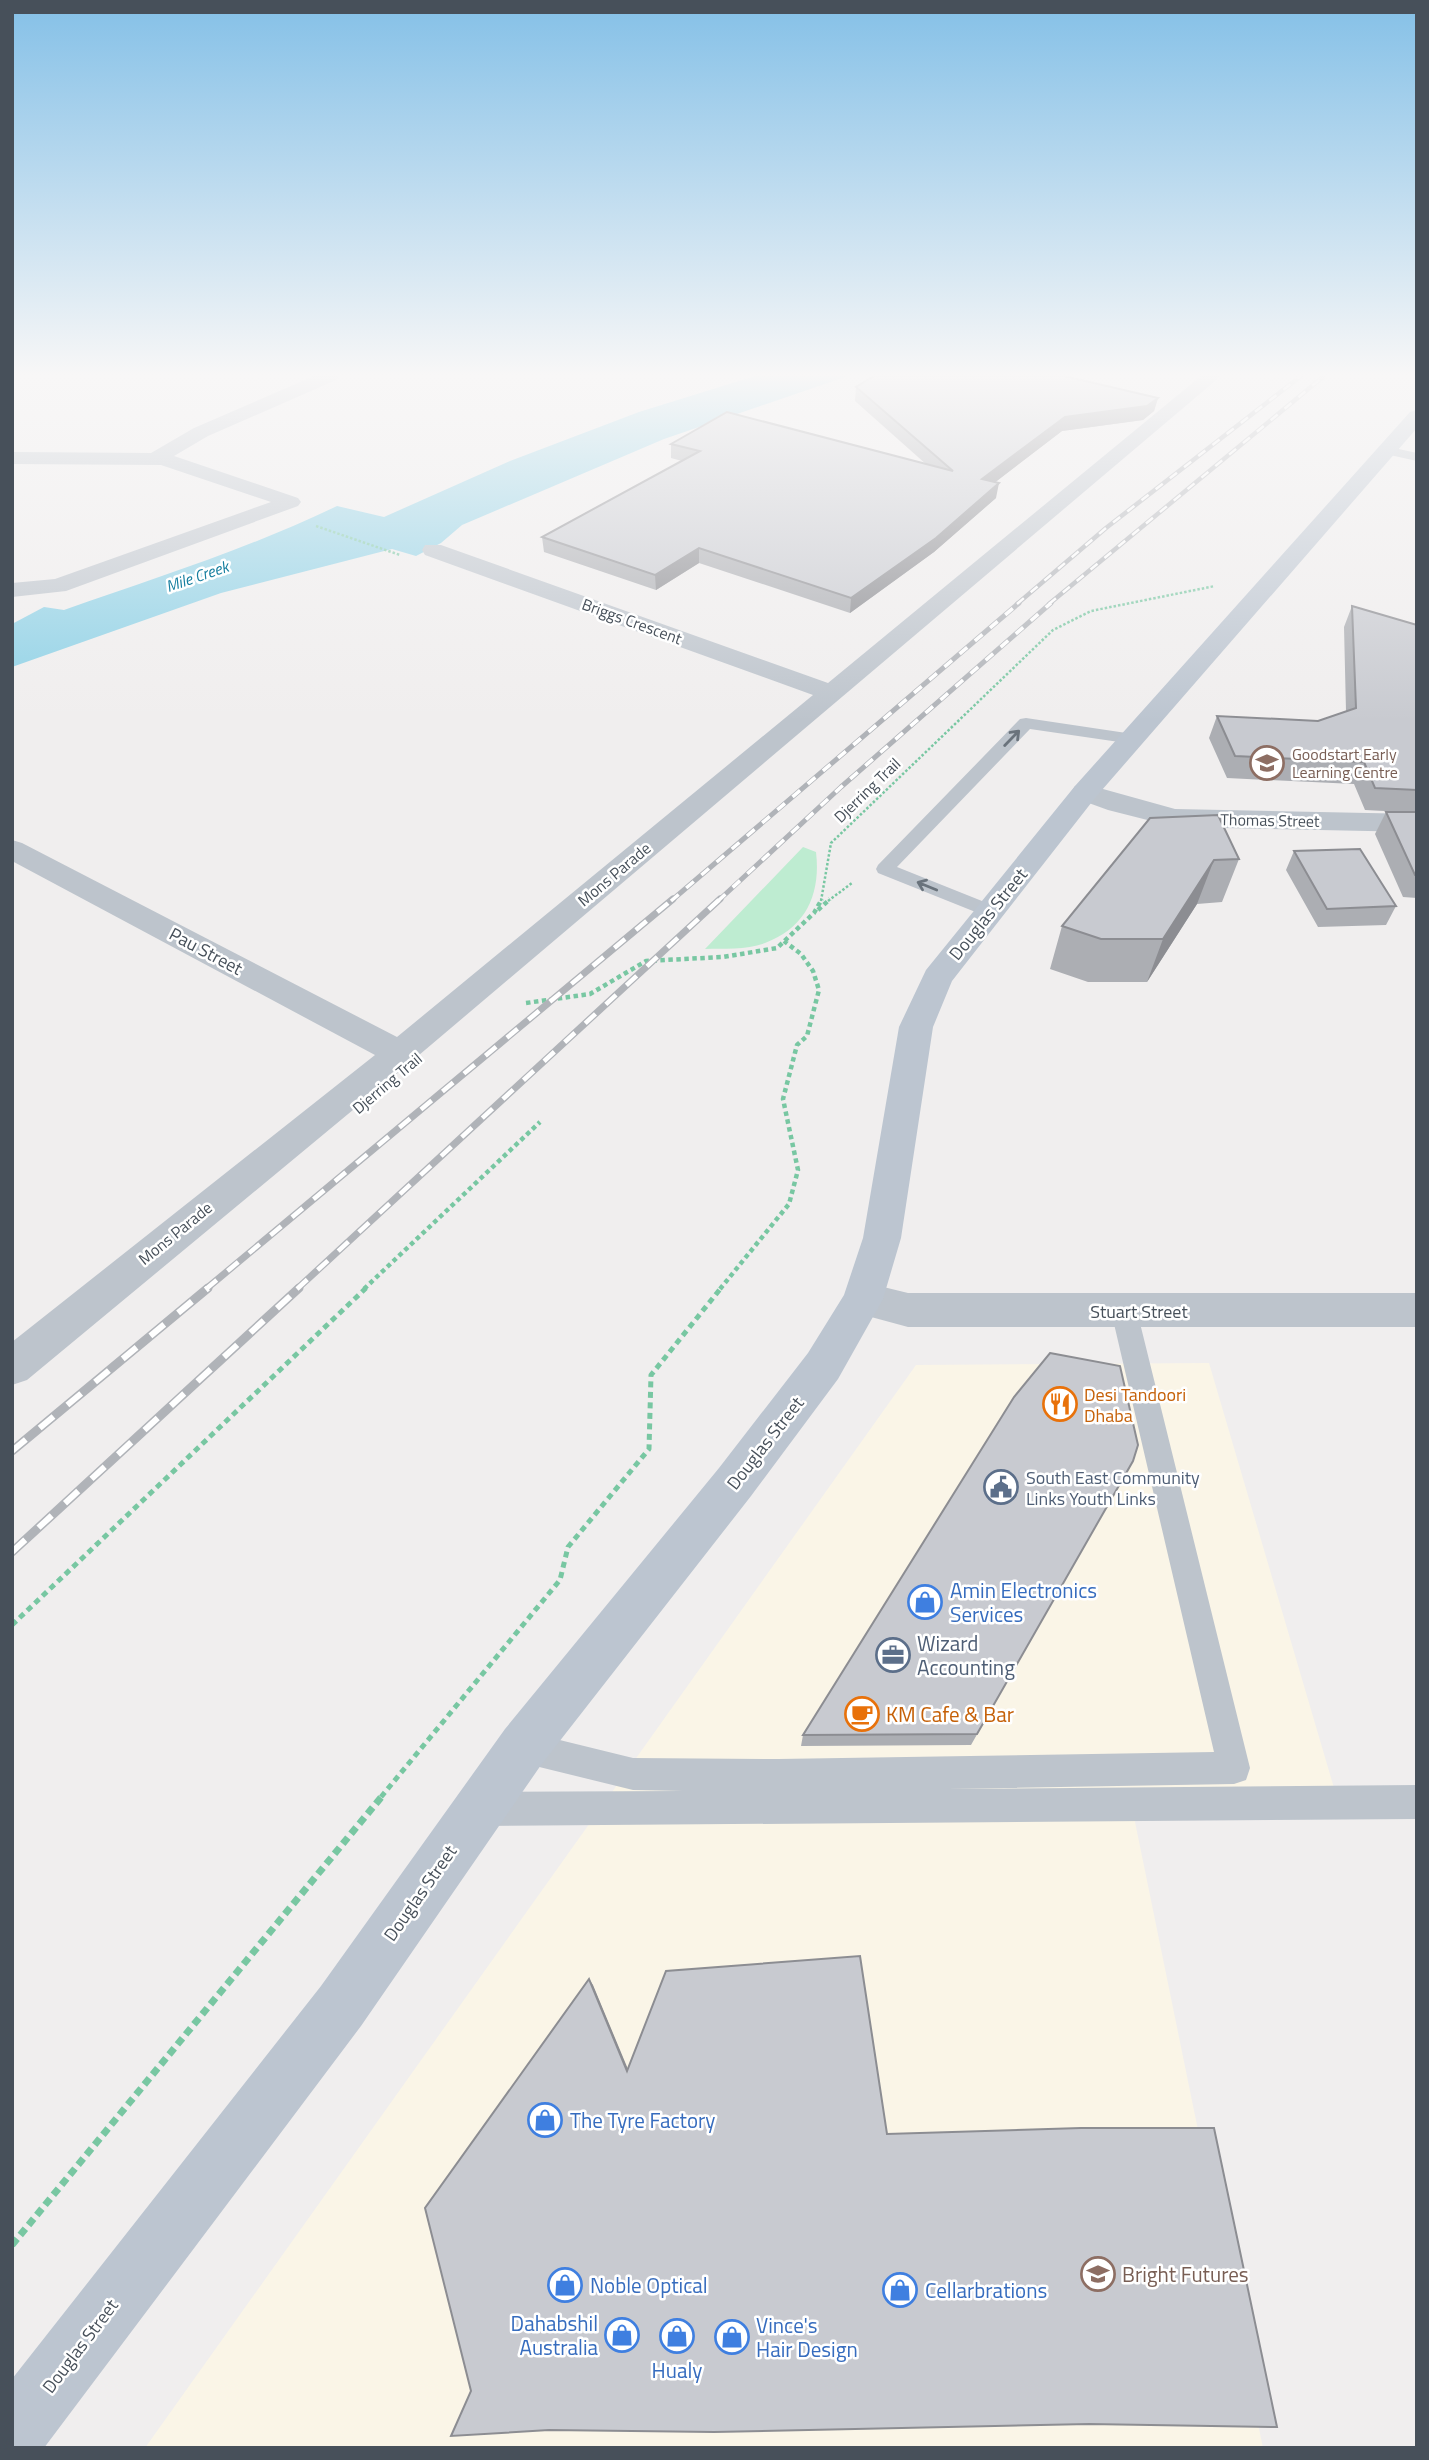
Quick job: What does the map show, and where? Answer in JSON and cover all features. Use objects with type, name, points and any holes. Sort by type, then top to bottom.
[{"type":"main road","name":"Douglas Street","points":[[12,2434],[341,2006],[523,1747],[809,1386],[863,1299],[882,1238],[916,1027],[937,978],[1086,792],[1133,738],[1366,491]]},
{"type":"street","points":[[244,491],[305,512]]},
{"type":"street","name":"Mons Parade","points":[[12,1367],[400,1054],[1074,491]]},
{"type":"street","points":[[12,590],[58,586],[305,512]]},
{"type":"street","name":"Briggs Crescent","points":[[433,550],[831,692]]},
{"type":"street","name":"Thomas Street","points":[[1086,792],[1118,804],[1175,818],[1417,823]]},
{"type":"street","name":"Pau Street","points":[[12,849],[400,1054]]},
{"type":"street","name":"Stuart Street","points":[[863,1299],[908,1310],[1417,1310]]},
{"type":"lane","points":[[990,911],[885,869],[1026,723],[1133,738]]},
{"type":"lane","points":[[523,1747],[633,1774],[778,1775],[1234,1768],[1124,1311]]},
{"type":"lane","points":[[478,1809],[1417,1802]]},
{"type":"path","points":[[305,512],[396,554]]},
{"type":"path","name":"Djerring Trail","points":[[514,1005],[590,993],[646,961],[723,957],[777,948],[814,913],[823,898],[831,843],[1053,630],[1071,618],[1092,610],[1216,586]]},
{"type":"path","points":[[814,913],[842,888],[885,869]]},
{"type":"path","points":[[12,2245],[560,1580],[568,1547],[649,1449],[651,1375],[789,1204],[796,1188],[798,1170],[783,1099],[797,1045],[807,1036],[819,990],[813,971],[802,954],[785,941]]},
{"type":"path","points":[[12,1625],[540,1122]]},
{"type":"shaded area","points":[[1209,1363],[1342,1815],[1134,1817],[1263,2448],[145,2448],[916,1365]]},
{"type":"green space","points":[[803,847],[816,852],[817,867],[813,895],[800,919],[779,937],[765,943],[743,948],[705,949]]},
{"type":"water","name":"Mile Creek","points":[[443,491],[542,491],[462,525],[441,543],[416,556],[392,549],[221,593],[12,667],[12,624],[44,607],[64,610],[237,549],[337,506],[384,517]]},
{"type":"building","points":[[627,491],[990,491],[936,538],[851,598],[699,548],[655,575],[542,537]]},
{"type":"building","points":[[1352,606],[1417,625],[1417,790],[1375,788],[1364,762],[1235,756],[1217,716],[1318,721],[1356,708]]},
{"type":"building","points":[[1386,812],[1417,812],[1417,875],[1415,875]]},
{"type":"building","points":[[1218,815],[1239,859],[1214,860],[1163,939],[1101,939],[1062,926],[1150,818]]},
{"type":"building","points":[[1360,849],[1396,906],[1327,909],[1294,851]]},
{"type":"building","points":[[1050,1353],[1120,1366],[1138,1445],[1133,1461],[977,1734],[803,1735],[1014,1397]]},
{"type":"building","points":[[860,1956],[887,2134],[1081,2128],[1214,2128],[1277,2427],[1089,2424],[714,2432],[549,2430],[451,2436],[471,2391],[425,2208],[589,1979],[627,2071],[666,1971]]},
{"type":"railway","points":[[1017,604],[1154,491]]},
{"type":"railway","points":[[1049,604],[1186,491]]},
{"type":"railway","points":[[671,901],[1019,603]]},
{"type":"railway","points":[[718,901],[841,787],[1051,603]]},
{"type":"railway","points":[[206,1289],[673,899]]},
{"type":"railway","points":[[297,1289],[720,899]]},
{"type":"railway","points":[[12,1451],[208,1288]]},
{"type":"railway","points":[[12,1552],[299,1288]]},
{"type":"place","name":"Goodstart Early Learning Centre","points":[[1267,763]]},
{"type":"place","name":"Desi Tandoori Dhaba","points":[[1060,1404]]},
{"type":"place","name":"South East Community Links Youth Links","points":[[1001,1487]]},
{"type":"place","name":"Amin Electronics Services","points":[[925,1602]]},
{"type":"place","name":"Wizard Accounting","points":[[893,1655]]},
{"type":"place","name":"KM Cafe & Bar","points":[[862,1714]]},
{"type":"place","name":"The Tyre Factory","points":[[545,2120]]},
{"type":"place","name":"Bright Futures","points":[[1098,2274]]},
{"type":"place","name":"Noble Optical","points":[[565,2285]]},
{"type":"place","name":"Cellarbrations","points":[[900,2290]]},
{"type":"place","name":"Dahabshil Australia","points":[[622,2335]]},
{"type":"place","name":"Hualy","points":[[677,2336]]},
{"type":"place","name":"Vince's Hair Design","points":[[732,2337]]}]
